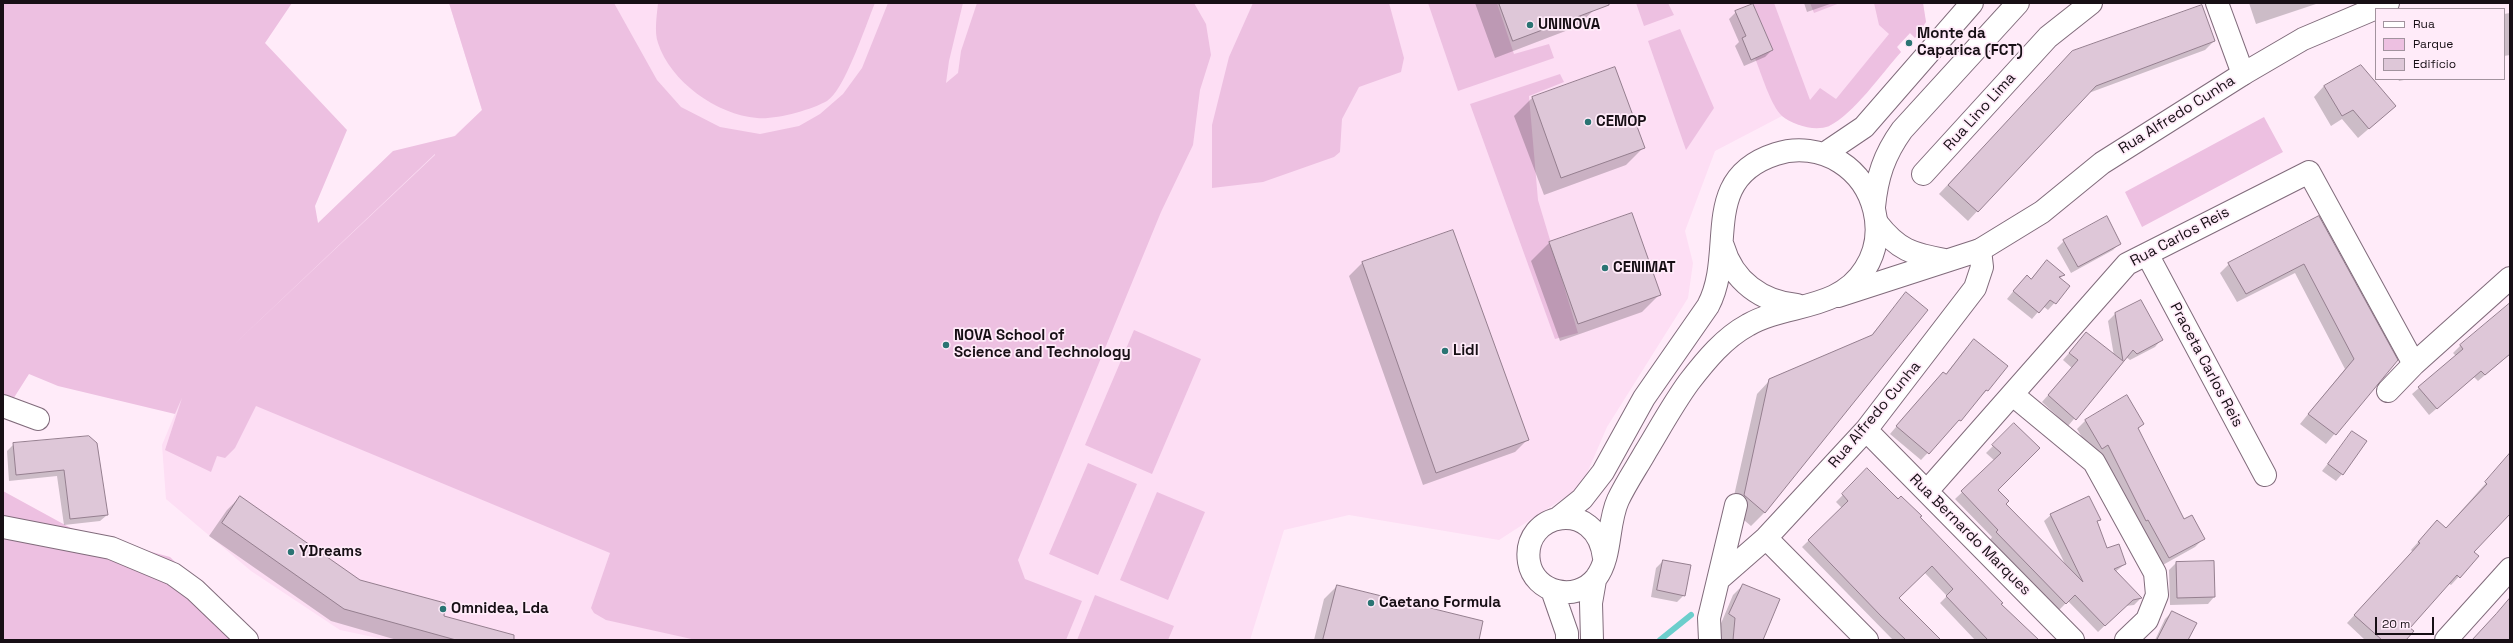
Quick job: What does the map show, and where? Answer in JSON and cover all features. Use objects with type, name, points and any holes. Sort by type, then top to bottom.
[{"type":"street","points":[[1972,3],[1864,127],[1824,154],[1810,151],[1782,152],[1756,162],[1745,171],[1728,195],[1723,210],[1719,277],[1708,306],[1644,398],[1603,472],[1582,499],[1557,519],[1539,528],[1531,539],[1528,552],[1529,564],[1534,575],[1542,584],[1552,590],[1563,593],[1575,592],[1586,588],[1595,580],[1601,570],[1617,502],[1671,408],[1712,354],[1737,332],[1766,316],[1830,299],[1852,285],[1866,269],[1876,239],[1876,184],[1890,147],[1902,130],[2018,3]]},
{"type":"street","name":"Rua Lino Lima","points":[[1923,174],[2048,37],[2091,3]]},
{"type":"street","points":[[2217,3],[2243,74]]},
{"type":"street","name":"Rua Alfredo Cunha","points":[[2376,8],[2388,3]]},
{"type":"street","name":"Rua Alfredo Cunha","points":[[1830,299],[1980,250],[2042,212],[2102,163],[2243,74],[2303,39],[2375,9]]},
{"type":"street","name":"Rua Alfredo Cunha","points":[[1824,154],[1848,168],[1860,179],[1876,215],[1895,244],[1907,251],[1947,260]]},
{"type":"street","name":"Rua Carlos Reis","points":[[1927,491],[2013,395],[2118,272],[2127,264],[2309,172],[2414,364]]},
{"type":"street","points":[[1722,241],[1726,256],[1743,282],[1769,299],[1799,306]]},
{"type":"street","name":"Rua Alfredo Cunha","points":[[1718,579],[1766,538],[1866,430],[1975,288],[1982,267],[1980,250]]},
{"type":"street","name":"Praceta Carlos Reis","points":[[2147,254],[2265,475]]},
{"type":"street","points":[[2388,391],[2414,364],[2510,278]]},
{"type":"street","points":[[2013,395],[2094,462],[2155,573],[2157,595],[2147,620],[2126,640]]},
{"type":"street","points":[[3,406],[38,419]]},
{"type":"street","name":"Rua Bernardo Marques","points":[[1866,430],[2073,640]]},
{"type":"street","points":[[1710,640],[1710,618],[1736,505]]},
{"type":"street","points":[[1557,519],[1576,519],[1588,524],[1597,533],[1602,545],[1604,558]]},
{"type":"street","points":[[3,527],[111,548],[173,574],[195,590],[247,640]]},
{"type":"street","points":[[1766,538],[1867,640]]},
{"type":"street","points":[[2446,640],[2510,569]]},
{"type":"street","points":[[1592,640],[1591,602],[1595,580]]},
{"type":"street","points":[[1552,590],[1567,633],[1567,640]]},
{"type":"shaded area","name":"NOVA School of Science and Technology","points":[[449,3],[1923,3],[1926,22],[1915,38],[1910,33],[1897,47],[1901,52],[1845,115],[1828,127],[1799,125],[1782,116],[1715,151],[1685,231],[1693,263],[1688,298],[1607,427],[1581,487],[1499,540],[1349,515],[1284,530],[1250,640],[387,640],[340,630],[251,571],[166,499],[162,445],[184,392],[320,261],[482,110]]},
{"type":"green space","points":[[3,3],[292,3],[265,43],[347,130],[315,206],[318,223],[393,151],[455,136],[482,110],[449,3],[614,3],[657,80],[681,107],[720,127],[760,134],[799,126],[820,114],[843,94],[862,68],[888,3],[963,3],[949,61],[946,83],[958,73],[961,51],[977,3],[1194,3],[1206,24],[1211,55],[1200,90],[1193,145],[1161,212],[1018,560],[1025,579],[1082,601],[1066,640],[696,640],[606,620],[594,613],[591,608],[610,553],[256,406],[235,448],[225,458],[217,456],[211,472],[165,450],[182,398],[175,414],[58,386],[29,374],[3,415]],"holes":[[[435,154],[435,155],[226,352]]]},
{"type":"green space","points":[[658,3],[875,3],[848,71],[834,94],[827,101],[793,114],[757,118],[726,110],[711,103],[684,83],[664,57],[658,43],[656,28]]},
{"type":"green space","points":[[1253,3],[1389,3],[1404,58],[1401,72],[1359,87],[1342,119],[1340,152],[1334,157],[1263,182],[1212,188],[1212,125],[1229,57]]},
{"type":"green space","points":[[1428,3],[1497,3],[1514,54],[1549,44],[1554,58],[1458,91]]},
{"type":"green space","points":[[1636,3],[1668,3],[1674,15],[1644,26]]},
{"type":"green space","points":[[1774,3],[1810,100],[1820,88],[1836,99],[1889,34],[1879,25],[1874,3],[1923,3],[1926,22],[1915,38],[1910,33],[1897,47],[1901,52],[1848,113],[1829,126],[1823,128],[1811,128],[1792,122],[1782,116],[1778,111],[1770,97],[1755,58],[1773,50],[1753,4]]},
{"type":"green space","points":[[1810,3],[1840,3],[1814,13]]},
{"type":"green space","points":[[1680,29],[1714,108],[1686,150],[1648,41]]},
{"type":"green space","points":[[1560,74],[1564,82],[1529,96],[1538,200],[1578,333],[1555,339],[1470,104]]},
{"type":"green space","points":[[2264,117],[2283,152],[2142,227],[2125,192]]},
{"type":"green space","points":[[1134,330],[1201,359],[1152,474],[1085,445]]},
{"type":"green space","points":[[1088,463],[1137,484],[1098,575],[1049,554]]},
{"type":"green space","points":[[3,491],[78,532],[170,557],[255,640],[3,640]]},
{"type":"green space","points":[[1157,492],[1205,512],[1168,600],[1120,580]]},
{"type":"green space","points":[[1095,595],[1174,626],[1168,640],[1077,640]]},
{"type":"building","name":"UNINOVA","points":[[1499,3],[1609,3],[1609,5],[1513,41]]},
{"type":"building","points":[[1753,4],[1773,50],[1751,60],[1742,38],[1746,36],[1735,11]]},
{"type":"building","points":[[2202,5],[2215,41],[2096,86],[1978,212],[1948,185],[2072,51]]},
{"type":"building","points":[[2361,65],[2396,106],[2369,129],[2353,110],[2342,116],[2324,86]]},
{"type":"building","name":"CEMOP","points":[[1615,67],[1645,148],[1561,178],[1532,97]]},
{"type":"building","name":"CENIMAT","points":[[1632,213],[1661,295],[1578,324],[1549,242]]},
{"type":"building","points":[[2107,216],[2121,244],[2078,267],[2063,240]]},
{"type":"building","points":[[2319,216],[2398,360],[2336,435],[2308,414],[2354,359],[2304,264],[2246,294],[2228,263]]},
{"type":"building","name":"Lidl","points":[[1453,230],[1529,440],[1436,473],[1362,262]]},
{"type":"building","points":[[2047,260],[2065,275],[2059,277],[2070,286],[2056,304],[2050,300],[2039,313],[2013,291],[2027,275],[2031,279]]},
{"type":"building","points":[[1906,292],[1928,310],[1765,513],[1744,495],[1769,379],[1872,335]]},
{"type":"building","points":[[2141,300],[2163,340],[2137,354],[2133,350],[2076,420],[2048,395],[2078,360],[2069,353],[2086,332],[2123,361],[2115,313]]},
{"type":"building","points":[[2510,303],[2510,354],[2485,375],[2481,371],[2437,409],[2418,387],[2463,349],[2460,345]]},
{"type":"building","points":[[1974,339],[2008,366],[1988,391],[1986,390],[1961,421],[1959,420],[1929,454],[1896,426],[1943,372],[1946,374]]},
{"type":"building","points":[[2127,395],[2144,424],[2138,428],[2184,519],[2192,515],[2205,539],[2169,558],[2148,520],[2146,521],[2108,445],[2102,449],[2085,420]]},
{"type":"building","points":[[2014,423],[2040,448],[1998,490],[2009,501],[2006,504],[2083,582],[2050,514],[2089,496],[2101,520],[2097,521],[2107,548],[2119,544],[2126,564],[2114,569],[2142,598],[2133,600],[2105,626],[2075,595],[2066,604],[1996,532],[1998,530],[1961,491],[2001,453],[1992,445]]},
{"type":"building","points":[[2352,431],[2367,441],[2343,475],[2328,464]]},
{"type":"building","points":[[89,436],[97,443],[108,515],[70,519],[64,470],[16,475],[13,443]]},
{"type":"building","points":[[2510,453],[2510,514],[2474,552],[2479,556],[2460,578],[2457,575],[2410,628],[2414,631],[2406,640],[2382,640],[2354,615],[2420,543],[2418,542],[2437,520],[2446,528],[2487,484],[2485,482]]},
{"type":"building","points":[[1867,468],[1898,499],[1901,496],[1922,516],[1920,517],[2003,603],[2001,604],[2039,640],[1988,640],[1946,596],[1953,589],[1932,566],[1899,598],[1941,640],[1906,640],[1881,616],[1808,540],[1848,501],[1842,494]]},
{"type":"building","name":"YDreams","points":[[240,496],[360,580],[445,603],[444,616],[514,635],[514,640],[456,640],[344,609],[222,523]]},
{"type":"building","points":[[1663,560],[1691,565],[1685,596],[1657,590]]},
{"type":"building","points":[[2214,561],[2215,597],[2177,598],[2176,562]]},
{"type":"building","points":[[1743,584],[1780,599],[1763,640],[1733,640],[1735,618],[1729,614]]},
{"type":"building","name":"Caetano Formula","points":[[1337,585],[1483,621],[1479,640],[1323,640]]},
{"type":"building","points":[[2510,598],[2510,640],[2472,640],[2496,614]]},
{"type":"building","points":[[2172,611],[2197,623],[2188,640],[2157,640]]},
{"type":"waterway","points":[[1660,640],[1691,615]]},
{"type":"place","name":"UNINOVA","points":[[1530,25]]},
{"type":"place","name":"Monte da Caparica (FCT)","points":[[1909,43]]},
{"type":"place","name":"CEMOP","points":[[1588,122]]},
{"type":"place","name":"CENIMAT","points":[[1605,268]]},
{"type":"place","name":"NOVA School of Science and Technology","points":[[946,345]]},
{"type":"place","name":"Lidl","points":[[1445,351]]},
{"type":"place","name":"YDreams","points":[[291,552]]},
{"type":"place","name":"Caetano Formula","points":[[1371,603]]},
{"type":"place","name":"Omnidea, Lda","points":[[443,609]]}]
